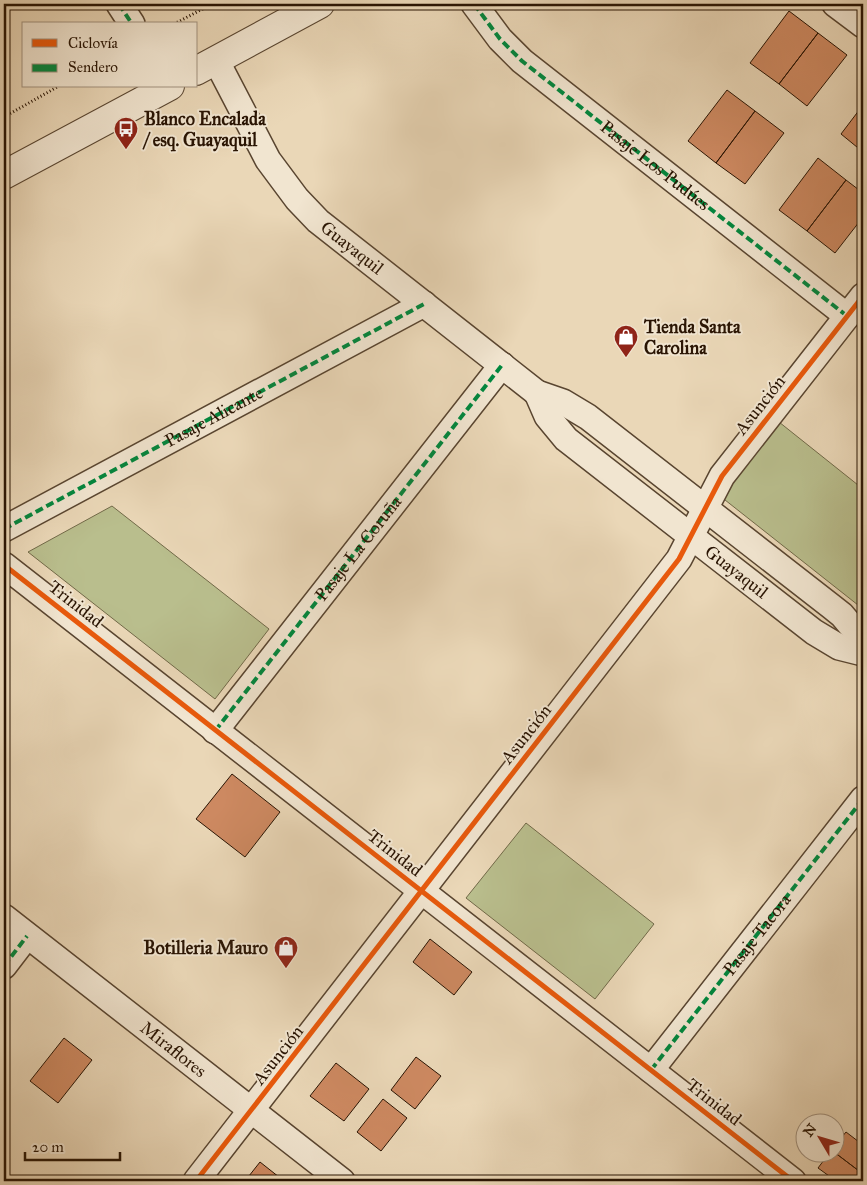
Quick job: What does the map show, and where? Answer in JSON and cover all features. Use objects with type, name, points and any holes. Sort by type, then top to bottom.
[{"type":"street","points":[[119,4],[131,22]]},
{"type":"street","points":[[206,66],[320,4]]},
{"type":"street","name":"Pasaje Los Pudúes","points":[[474,4],[500,38],[522,61],[847,316]]},
{"type":"street","points":[[835,4],[863,25]]},
{"type":"street","name":"Guayaquil","points":[[206,66],[268,160],[297,199],[324,226],[537,393],[563,402],[588,416],[842,615],[863,640]]},
{"type":"street","points":[[4,175],[166,88]]},
{"type":"street","name":"Asunción","points":[[196,1181],[679,559],[722,476],[863,296]]},
{"type":"street","name":"Pasaje Alicante","points":[[4,530],[424,304]]},
{"type":"street","name":"Pasaje La Coruña","points":[[216,731],[502,365]]},
{"type":"street","name":"Guayaquil","points":[[537,393],[547,416],[566,439],[826,640],[839,647],[863,653]]},
{"type":"street","name":"Trinidad","points":[[4,565],[793,1181]]},
{"type":"street","name":"Pasaje Tacora","points":[[651,1070],[863,799]]},
{"type":"street","name":"Miraflores","points":[[4,917],[342,1181]]},
{"type":"street","points":[[4,966],[27,936]]},
{"type":"path","points":[[178,22],[212,4]]},
{"type":"path","points":[[4,117],[56,88]]},
{"type":"green space","points":[[779,422],[863,489],[863,609],[720,496]]},
{"type":"green space","points":[[112,506],[269,629],[215,699],[28,552]]},
{"type":"green space","points":[[526,823],[654,924],[595,999],[466,898]]},
{"type":"building","points":[[789,11],[818,33],[779,84],[750,63]]},
{"type":"building","points":[[818,33],[847,55],[807,106],[779,84]]},
{"type":"building","points":[[727,90],[755,111],[716,163],[688,141]]},
{"type":"building","points":[[863,105],[863,152],[841,134]]},
{"type":"building","points":[[755,111],[784,133],[745,184],[716,163]]},
{"type":"building","points":[[818,158],[846,180],[807,231],[779,210]]},
{"type":"building","points":[[846,180],[863,193],[863,217],[835,253],[807,231]]},
{"type":"building","points":[[232,774],[280,812],[245,857],[196,819]]},
{"type":"building","points":[[430,939],[472,972],[454,995],[413,962]]},
{"type":"building","points":[[64,1038],[92,1060],[58,1103],[30,1081]]},
{"type":"building","points":[[416,1057],[441,1076],[415,1109],[391,1090]]},
{"type":"building","points":[[336,1063],[369,1089],[344,1121],[310,1096]]},
{"type":"building","points":[[383,1099],[407,1118],[381,1151],[357,1132]]},
{"type":"building","points":[[846,1132],[863,1145],[863,1174],[844,1160],[844,1134]]},
{"type":"building","points":[[844,1160],[863,1174],[863,1181],[836,1181],[818,1168],[822,1162],[844,1162]]},
{"type":"building","points":[[260,1162],[284,1181],[245,1181]]},
{"type":"marked path","points":[[119,4],[131,22]]},
{"type":"marked path","points":[[474,4],[500,39],[522,61],[847,316]]},
{"type":"marked path","points":[[4,529],[424,304]]},
{"type":"marked path","points":[[215,731],[502,365]]},
{"type":"marked path","points":[[651,1070],[863,799]]},
{"type":"marked path","points":[[4,966],[27,936]]},
{"type":"cycle path","points":[[196,1181],[679,559],[722,476],[863,296]]},
{"type":"cycle path","points":[[4,565],[793,1181]]},
{"type":"place","name":"Blanco Encalada / esq. Guayaquil","points":[[126,150]]},
{"type":"place","name":"Tienda Santa Carolina","points":[[626,358]]},
{"type":"place","name":"Botilleria Mauro","points":[[286,969]]}]
